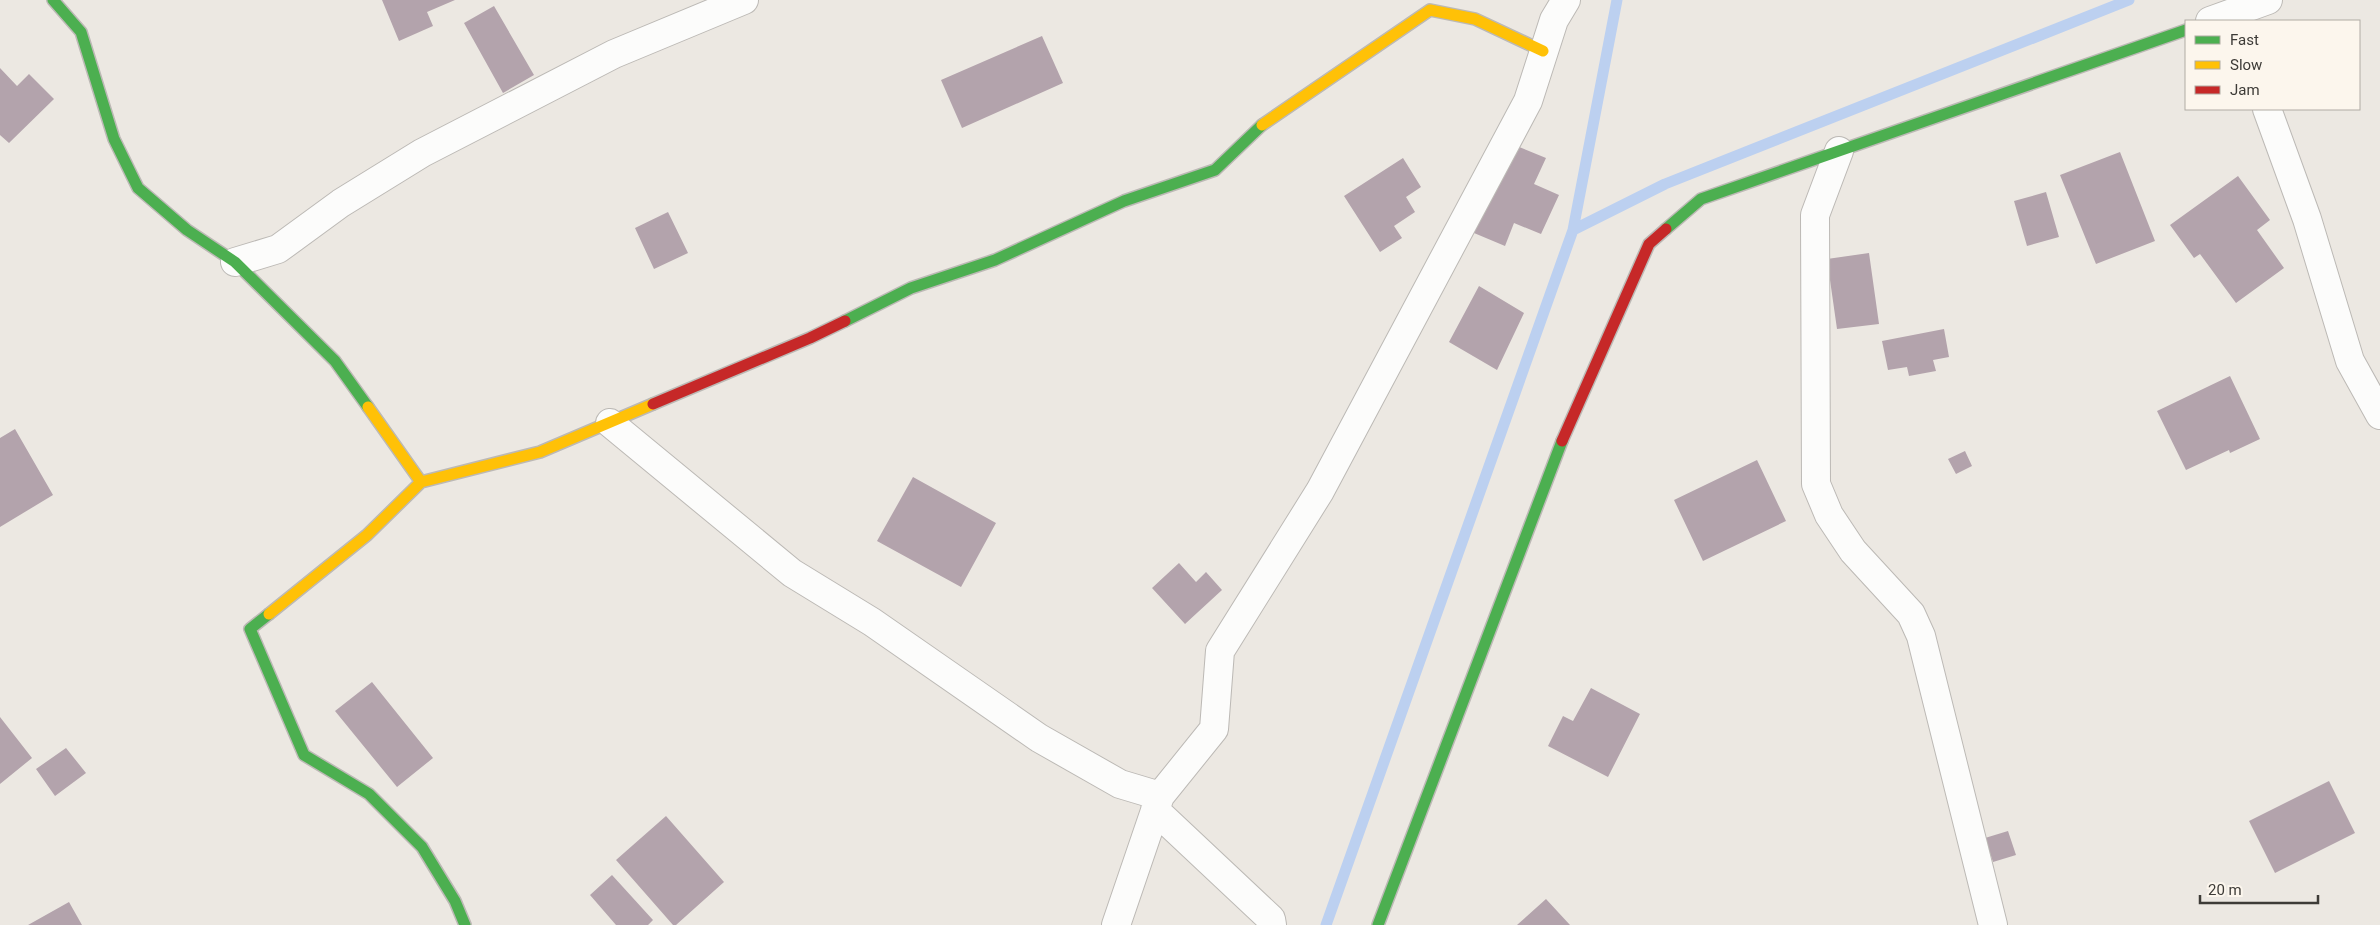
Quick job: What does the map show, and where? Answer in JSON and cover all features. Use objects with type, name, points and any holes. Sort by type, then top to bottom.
[{"type":"street","points":[[53,0],[80,32],[114,139],[138,188],[188,230],[235,262],[335,361],[421,482]]},
{"type":"street","points":[[235,262],[278,249],[341,203],[422,153],[614,54],[744,0]]},
{"type":"street","points":[[1116,925],[1158,803],[1214,729],[1220,651],[1320,491],[1528,101],[1554,20],[1566,0]]},
{"type":"street","points":[[465,925],[455,901],[422,847],[369,794],[304,755],[274,681],[250,629],[367,534],[421,482],[540,452],[810,338],[911,288],[995,260],[1124,201],[1215,170],[1261,126],[1428,5],[1475,19],[1543,51]]},
{"type":"street","points":[[2214,20],[2254,10]]},
{"type":"street","points":[[1378,925],[1559,446],[1649,244],[1701,199],[2185,30]]},
{"type":"street","points":[[2267,110],[2307,219],[2350,361],[2380,415]]},
{"type":"street","points":[[1839,151],[1815,215],[1816,484],[1829,515],[1853,551],[1911,614],[1921,636],[1994,925]]},
{"type":"street","points":[[610,424],[792,573],[872,622],[1039,738],[1120,784],[1158,803],[1271,919],[1272,925]]},
{"type":"building","points":[[382,0],[455,0],[427,12],[433,26],[399,41]]},
{"type":"building","points":[[494,6],[534,75],[503,93],[464,23]]},
{"type":"building","points":[[1042,36],[1063,83],[962,128],[941,80]]},
{"type":"building","points":[[0,68],[17,86],[29,74],[54,99],[9,143],[0,135]]},
{"type":"building","points":[[1512,144],[1546,158],[1534,184],[1559,195],[1541,234],[1514,223],[1505,246],[1474,233]]},
{"type":"building","points":[[2120,152],[2155,241],[2096,264],[2060,175]]},
{"type":"building","points":[[1403,158],[1421,187],[1406,197],[1415,212],[1394,226],[1402,238],[1380,252],[1344,196]]},
{"type":"building","points":[[2238,176],[2270,220],[2257,230],[2284,268],[2236,303],[2200,254],[2194,258],[2170,225]]},
{"type":"building","points":[[2046,192],[2059,237],[2027,246],[2014,201]]},
{"type":"building","points":[[668,212],[688,253],[654,269],[635,228]]},
{"type":"building","points":[[1869,253],[1879,324],[1837,329],[1827,259]]},
{"type":"building","points":[[1479,286],[1524,313],[1497,370],[1449,342]]},
{"type":"building","points":[[1944,329],[1949,357],[1933,360],[1936,371],[1909,376],[1907,367],[1888,370],[1882,341]]},
{"type":"building","points":[[2230,376],[2260,439],[2230,453],[2229,450],[2186,470],[2157,411]]},
{"type":"building","points":[[15,429],[53,495],[0,527],[0,438]]},
{"type":"building","points":[[1965,451],[1972,466],[1956,474],[1948,459]]},
{"type":"building","points":[[1757,460],[1786,521],[1703,561],[1674,500]]},
{"type":"building","points":[[913,477],[996,523],[961,587],[877,541]]},
{"type":"building","points":[[1179,563],[1196,582],[1206,572],[1222,590],[1185,624],[1152,588]]},
{"type":"building","points":[[372,682],[433,758],[397,787],[335,711]]},
{"type":"building","points":[[1591,688],[1640,714],[1608,777],[1548,746],[1563,716],[1573,721]]},
{"type":"building","points":[[0,717],[32,758],[0,784]]},
{"type":"building","points":[[66,748],[86,773],[55,796],[36,769]]},
{"type":"building","points":[[2329,781],[2355,833],[2275,873],[2249,821]]},
{"type":"building","points":[[666,816],[724,882],[676,925],[673,925],[616,860]]},
{"type":"building","points":[[2008,831],[2016,855],[1993,862],[1985,838]]},
{"type":"building","points":[[612,875],[653,920],[648,925],[616,925],[590,895]]},
{"type":"building","points":[[1546,899],[1570,925],[1517,925]]},
{"type":"building","points":[[69,902],[82,925],[28,925]]},
{"type":"waterway","points":[[1573,230],[1617,0]]},
{"type":"waterway","points":[[1326,925],[1573,230],[1665,184],[2129,0]]},
{"type":"traffic: fast","points":[[53,0],[81,32],[114,139],[138,188],[187,230],[235,262],[335,361],[368,407]]},
{"type":"traffic: fast","points":[[1666,229],[1701,199],[2185,30]]},
{"type":"traffic: fast","points":[[845,321],[911,288],[995,260],[1124,201],[1215,170],[1262,125]]},
{"type":"traffic: fast","points":[[1378,925],[1562,441]]},
{"type":"traffic: fast","points":[[269,614],[250,629],[304,755],[369,794],[422,847],[455,901],[465,925]]},
{"type":"traffic: slow","points":[[1262,125],[1430,10],[1475,19],[1543,51]]},
{"type":"traffic: slow","points":[[421,482],[540,452],[653,404]]},
{"type":"traffic: slow","points":[[269,614],[367,535],[421,482],[368,407]]},
{"type":"traffic: jam","points":[[1562,441],[1649,244],[1666,229]]},
{"type":"traffic: jam","points":[[653,404],[810,338],[845,321]]}]
